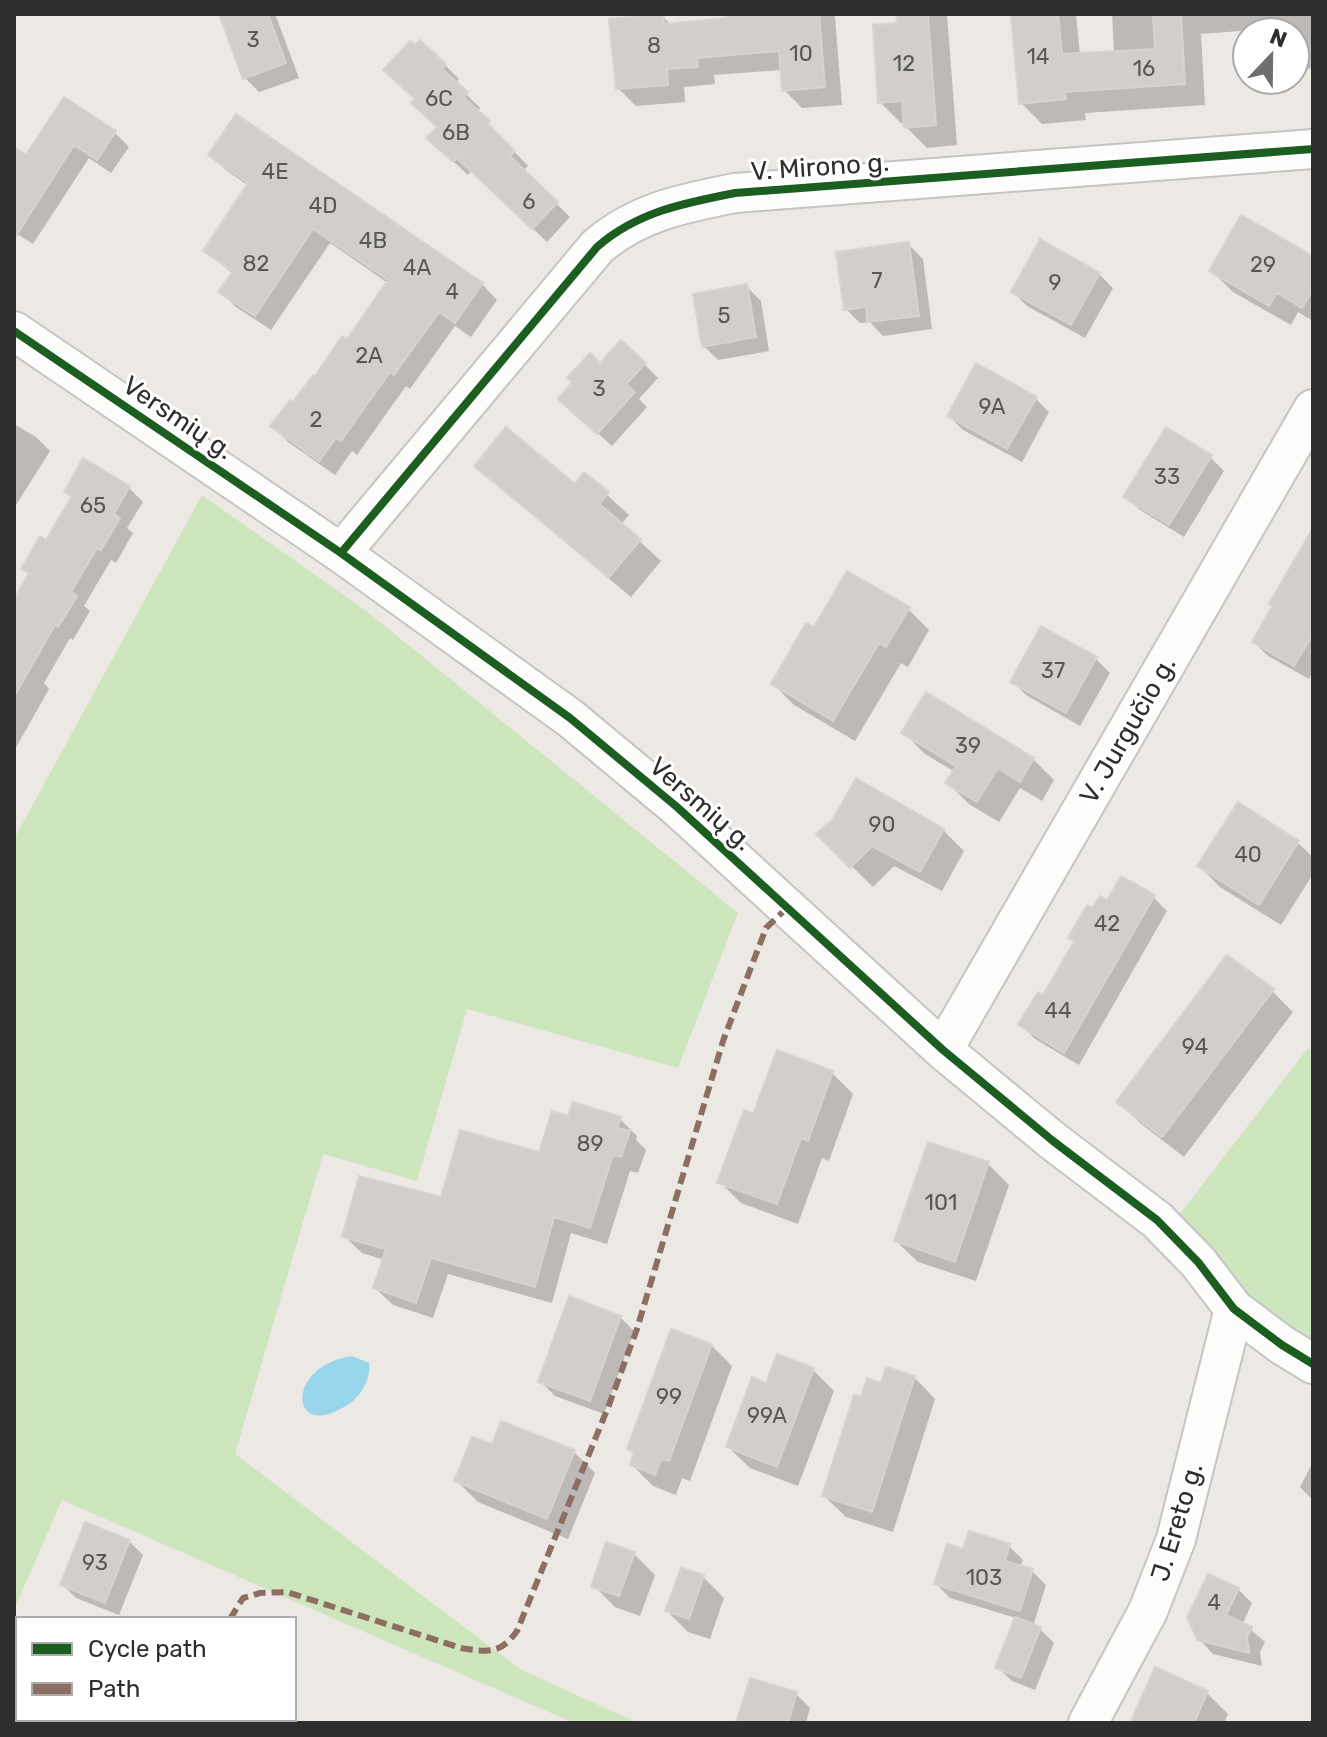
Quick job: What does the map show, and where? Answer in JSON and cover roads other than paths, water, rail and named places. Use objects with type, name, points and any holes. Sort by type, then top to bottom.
[{"type":"street","name":"V. Mirono g.","points":[[341,553],[597,247],[617,230],[642,216],[683,203],[735,193],[1313,149]]},
{"type":"street","name":"Versmių g.","points":[[14,331],[341,553],[570,718],[666,797],[943,1050],[1053,1141],[1157,1220],[1198,1262],[1234,1309],[1313,1364]]},
{"type":"street","name":"V. Jurgučio g.","points":[[943,1050],[1313,409]]},
{"type":"street","name":"J. Ereto g.","points":[[1088,1723],[1148,1611],[1176,1539],[1234,1309]]},
{"type":"water","points":[[352,1356],[369,1363],[368,1377],[362,1391],[340,1409],[324,1415],[312,1414],[305,1407],[302,1397],[306,1385],[315,1372],[330,1362]]}]
